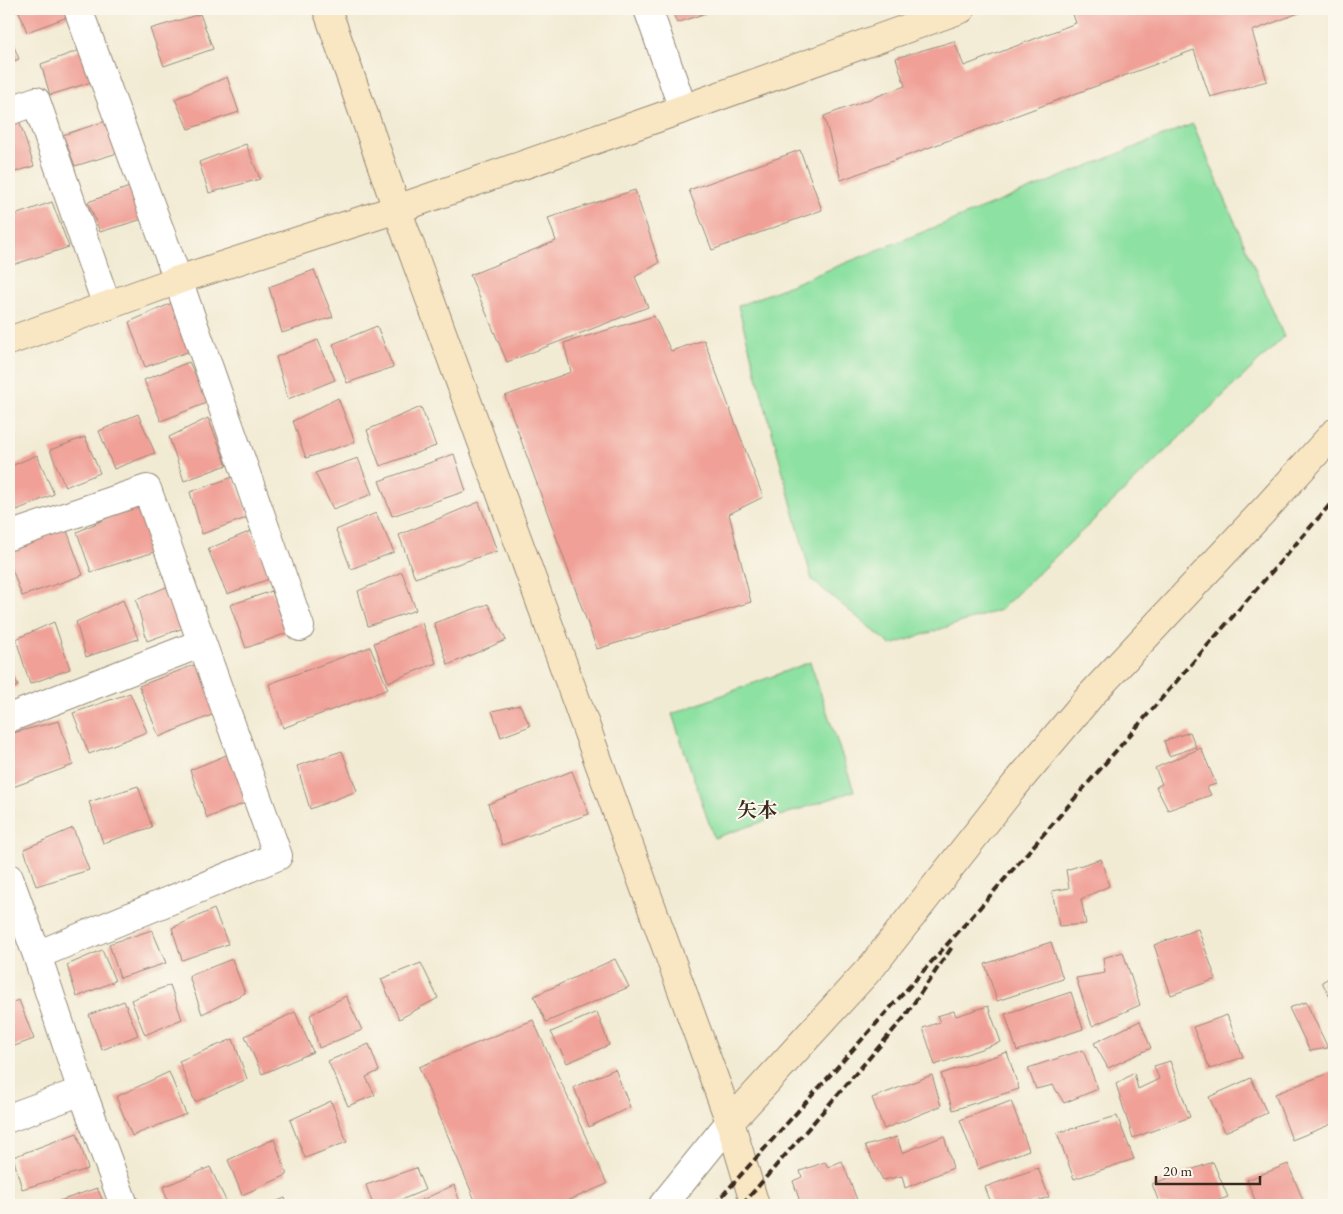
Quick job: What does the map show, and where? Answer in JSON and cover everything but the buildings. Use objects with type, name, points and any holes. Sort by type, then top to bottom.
[{"type":"street","points":[[78,9],[178,280],[300,627]]},
{"type":"street","points":[[327,9],[397,208],[730,1122],[755,1205]]},
{"type":"street","points":[[648,9],[683,109]]},
{"type":"street","points":[[9,342],[178,280],[397,208],[683,109],[960,9]]},
{"type":"street","points":[[9,111],[36,101],[107,306]]},
{"type":"street","points":[[663,1205],[730,1122],[873,965],[1015,785],[1091,695],[1334,433]]},
{"type":"street","points":[[9,536],[147,489],[278,856],[37,955]]},
{"type":"street","points":[[9,718],[202,643]]},
{"type":"street","points":[[9,878],[37,955],[82,1092],[124,1205]]},
{"type":"street","points":[[9,1118],[82,1092]]},
{"type":"green space","points":[[1193,124],[1284,337],[1000,610],[891,645],[812,580],[738,306]]},
{"type":"green space","points":[[810,662],[854,791],[714,838],[672,714]]},
{"type":"railway","points":[[714,1205],[976,912],[1334,500]]},
{"type":"railway","points":[[742,1205],[903,1019],[952,947]]},
{"type":"district","name":"矢本","points":[[757,810]]}]
